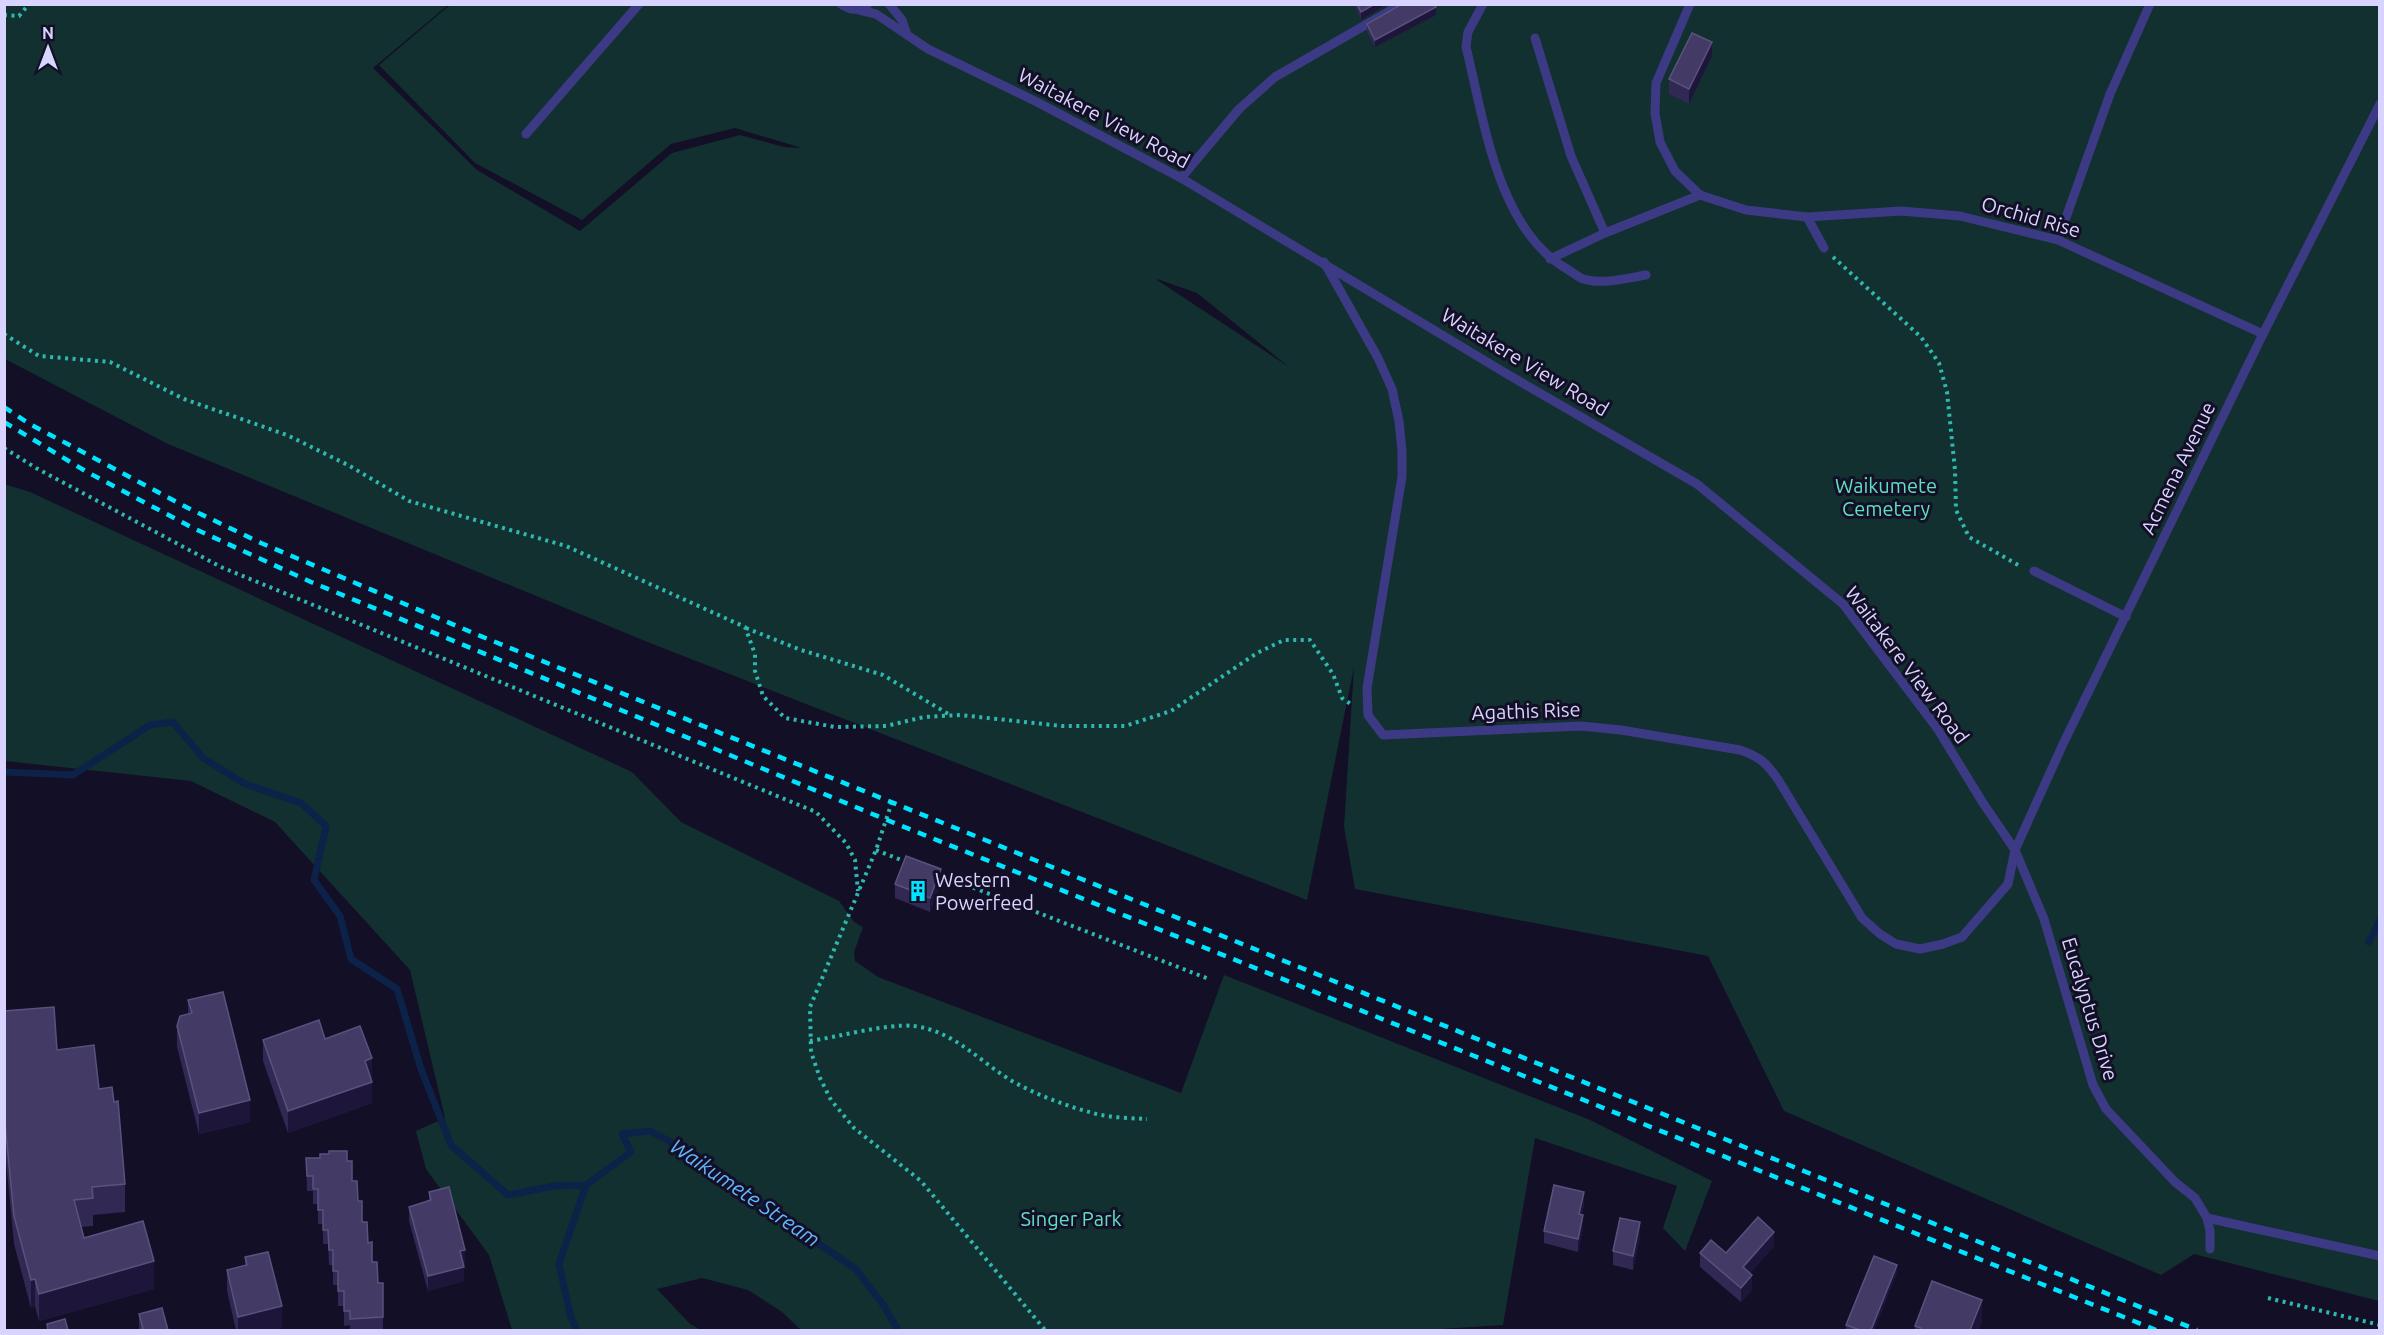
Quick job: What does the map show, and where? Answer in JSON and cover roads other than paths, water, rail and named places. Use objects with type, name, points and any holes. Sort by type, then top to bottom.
[{"type":"lane","points":[[526,134],[639,4]]},
{"type":"lane","name":"Waitakere View Road","points":[[841,4],[849,10],[876,14],[889,25],[928,49],[1037,102],[1181,178],[1507,374],[1697,484],[1843,604],[1937,728],[2015,850]]},
{"type":"lane","points":[[859,10],[868,4]]},
{"type":"lane","points":[[889,4],[902,20],[907,35]]},
{"type":"lane","points":[[1181,178],[1239,109],[1275,77],[1402,4]]},
{"type":"lane","points":[[1483,4],[1468,32],[1466,47],[1500,182],[1519,220],[1550,259],[1583,279],[1612,280],[1646,276]]},
{"type":"lane","points":[[1550,259],[1605,233],[1700,195],[1675,171],[1660,142],[1655,113],[1656,83],[1690,4]]},
{"type":"lane","points":[[2058,240],[2110,94],[2150,4]]},
{"type":"lane","points":[[1535,38],[1571,156],[1605,233]]},
{"type":"lane","name":"Acmena Avenue","points":[[2015,850],[2063,744],[2263,334],[2379,104]]},
{"type":"lane","name":"Orchid Rise","points":[[1700,195],[1746,210],[1807,217],[1901,211],[1960,216],[2058,240],[2263,334]]},
{"type":"lane","points":[[1807,217],[1824,248]]},
{"type":"lane","name":"Agathis Rise","points":[[1324,262],[1392,389],[1399,421],[1402,477],[1368,671],[1368,714],[1383,735],[1600,727],[1740,750],[1755,755],[1768,764],[1774,772],[1862,918],[1896,944],[1920,949],[1962,937],[2008,884],[2015,850]]},
{"type":"lane","points":[[2034,571],[2126,617]]},
{"type":"lane","name":"Eucalyptus Drive","points":[[2015,850],[2044,919],[2093,1085],[2106,1109],[2175,1182],[2194,1198],[2208,1218]]},
{"type":"lane","points":[[2210,1249],[2208,1218],[2379,1256]]},
{"type":"waterway","name":"Waikumete Stream","points":[[4,772],[73,775],[150,725],[173,722],[203,758],[245,784],[301,803],[326,826],[314,880],[340,916],[351,959],[397,989],[421,1069],[451,1145],[508,1195],[554,1186],[586,1185],[631,1152],[622,1134],[650,1131],[703,1159],[807,1236],[856,1269],[884,1306],[898,1330]]},
{"type":"waterway","points":[[2369,942],[2380,920]]},
{"type":"waterway","points":[[577,1330],[571,1318],[559,1264],[586,1185]]},
{"type":"railway","points":[[4,407],[28,423],[188,508],[261,543],[478,635],[2197,1330]]},
{"type":"railway","points":[[4,422],[87,472],[193,528],[311,582],[887,820],[2156,1330]]},
{"type":"place","name":"Western Powerfeed","points":[[918,891]]},
{"type":"park label","name":"Waikumete Cemetery","points":[[1886,498]]},
{"type":"park label","name":"Singer Park","points":[[1071,1219]]}]
